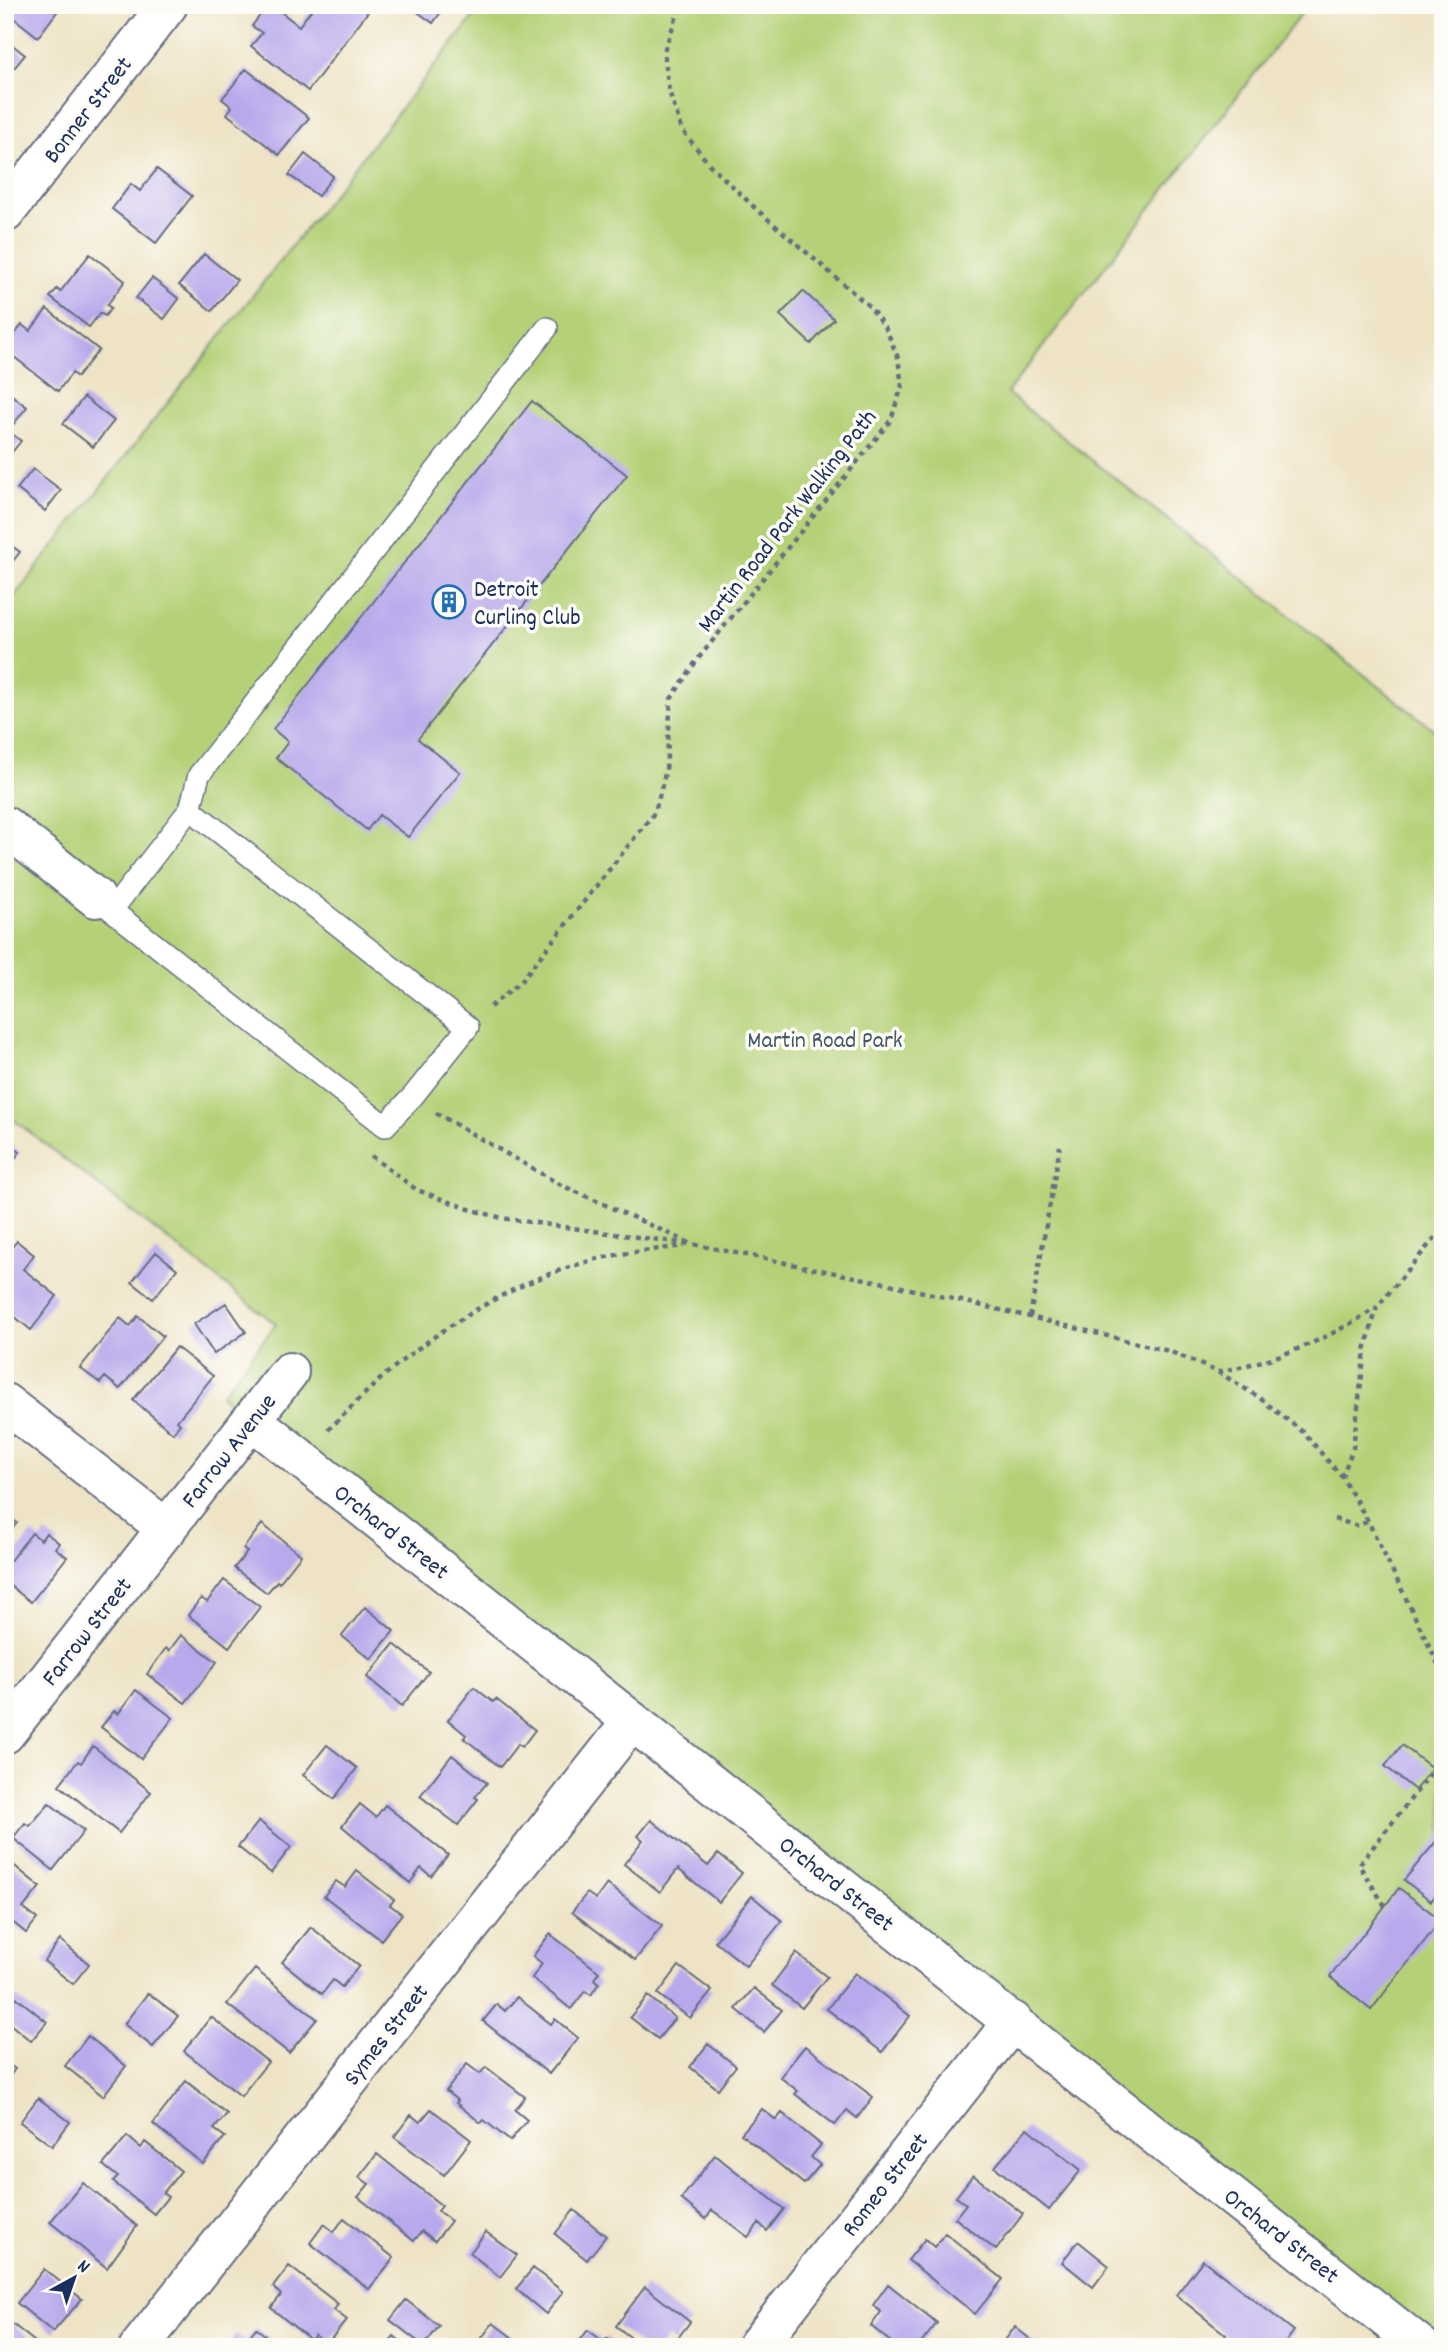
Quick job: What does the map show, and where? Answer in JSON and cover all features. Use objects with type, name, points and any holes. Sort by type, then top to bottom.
[{"type":"street","name":"Bonner Street","points":[[5,213],[168,5]]},
{"type":"street","points":[[5,826],[104,904]]},
{"type":"street","name":"Farrow Avenue","points":[[167,1529],[289,1372]]},
{"type":"street","points":[[5,1403],[167,1529]]},
{"type":"street","name":"Orchard Street","points":[[252,1420],[1013,2021],[1397,2339]]},
{"type":"street","name":"Farrow Street","points":[[5,1734],[167,1529]]},
{"type":"street","name":"Symes Street","points":[[139,2347],[632,1721]]},
{"type":"street","name":"Romeo Street","points":[[756,2347],[1013,2021]]},
{"type":"lane","points":[[191,809],[468,1027],[413,1096],[385,1126],[104,904],[191,809],[199,775],[548,328]]},
{"type":"path","name":"Martin Road Park Walking Path","points":[[468,1027],[521,981],[655,812],[666,769],[671,699],[697,660],[891,420],[902,386],[898,358],[887,331],[870,307],[755,208],[709,164],[682,130],[669,91],[664,51],[681,5]]},
{"type":"path","points":[[413,1096],[446,1121],[561,1185],[692,1244],[885,1283],[1030,1317],[1169,1351],[1219,1372],[1258,1396],[1303,1432],[1342,1476],[1368,1521],[1443,1674]]},
{"type":"path","points":[[1030,1317],[1060,1146]]},
{"type":"path","points":[[1219,1372],[1258,1364],[1326,1339],[1377,1307],[1443,1228]]},
{"type":"path","points":[[327,1432],[401,1362],[475,1311],[517,1287],[550,1273],[597,1259],[692,1244]]},
{"type":"path","points":[[1342,1476],[1353,1448],[1365,1350],[1377,1307]]},
{"type":"path","points":[[1334,1519],[1358,1526],[1368,1521]]},
{"type":"path","points":[[1385,1906],[1359,1865],[1443,1758]]},
{"type":"green space","name":"Martin Road Park","points":[[483,5],[1308,5],[1007,393],[1443,737],[1443,2347],[1426,2347],[221,1395],[276,1324],[5,1113],[5,608]]},
{"type":"building","points":[[5,5],[62,5],[38,37],[5,11]]},
{"type":"building","points":[[268,5],[272,5],[299,26],[315,5],[373,5],[308,91],[251,46],[262,33],[252,26]]},
{"type":"building","points":[[408,5],[446,5],[433,23]]},
{"type":"building","points":[[5,39],[25,55],[5,79]]},
{"type":"building","points":[[246,69],[309,118],[279,155],[227,114],[232,107],[222,99]]},
{"type":"building","points":[[305,154],[333,176],[318,196],[289,175]]},
{"type":"building","points":[[157,169],[192,196],[156,243],[112,209],[131,184],[140,191]]},
{"type":"building","points":[[90,254],[125,281],[107,305],[111,308],[105,316],[100,313],[89,327],[50,297],[57,289],[60,292]]},
{"type":"building","points":[[204,254],[237,280],[212,311],[179,285]]},
{"type":"building","points":[[152,278],[179,299],[164,319],[136,298]]},
{"type":"building","points":[[803,291],[834,319],[811,344],[780,315]]},
{"type":"building","points":[[47,309],[99,350],[77,377],[72,373],[58,391],[5,350],[5,346],[22,325],[30,331]]},
{"type":"building","points":[[5,390],[27,407],[8,431],[21,441],[5,461]]},
{"type":"building","points":[[84,397],[114,421],[93,447],[63,424]]},
{"type":"building","name":"Detroit Curling Club","points":[[532,401],[627,475],[418,739],[460,772],[408,837],[379,815],[367,830],[276,758],[288,742],[273,729]]},
{"type":"building","points":[[33,469],[61,490],[45,511],[17,489]]},
{"type":"building","points":[[5,541],[20,552],[5,571]]},
{"type":"building","points":[[5,1141],[20,1152],[5,1171]]},
{"type":"building","points":[[17,1241],[34,1255],[23,1269],[57,1296],[31,1330],[10,1313],[5,1319],[5,1256]]},
{"type":"building","points":[[156,1252],[177,1269],[153,1299],[132,1282]]},
{"type":"building","points":[[226,1303],[246,1332],[214,1354],[194,1324]]},
{"type":"building","points":[[138,1316],[163,1336],[120,1389],[105,1377],[100,1383],[80,1368],[120,1318],[130,1326]]},
{"type":"building","points":[[176,1347],[213,1376],[177,1421],[180,1424],[173,1433],[133,1400]]},
{"type":"building","points":[[5,1514],[17,1523],[5,1538]]},
{"type":"building","points":[[262,1524],[301,1555],[279,1583],[277,1581],[267,1593],[234,1568],[247,1552],[243,1549]]},
{"type":"building","points":[[32,1533],[41,1540],[46,1533],[59,1543],[55,1548],[67,1557],[31,1602],[5,1582],[5,1567]]},
{"type":"building","points":[[224,1580],[260,1607],[229,1647],[188,1615],[201,1598],[207,1602]]},
{"type":"building","points":[[365,1607],[394,1631],[371,1659],[342,1636]]},
{"type":"building","points":[[181,1635],[217,1662],[185,1703],[147,1674],[166,1648],[169,1651]]},
{"type":"building","points":[[394,1644],[429,1672],[402,1706],[367,1677]]},
{"type":"building","points":[[474,1687],[493,1702],[496,1699],[535,1730],[522,1747],[518,1744],[500,1767],[464,1738],[466,1735],[448,1720]]},
{"type":"building","points":[[136,1690],[173,1718],[141,1759],[101,1727],[114,1711],[118,1714]]},
{"type":"building","points":[[327,1745],[357,1768],[334,1799],[303,1775]]},
{"type":"building","points":[[1402,1745],[1432,1768],[1415,1790],[1385,1766]]},
{"type":"building","points":[[93,1746],[151,1792],[119,1833],[59,1785],[78,1761],[81,1763]]},
{"type":"building","points":[[452,1755],[487,1783],[458,1825],[420,1796]]},
{"type":"building","points":[[49,1803],[84,1831],[53,1870],[13,1838],[25,1823],[30,1826]]},
{"type":"building","points":[[360,1804],[376,1817],[385,1805],[448,1855],[431,1876],[421,1868],[410,1883],[342,1826]]},
{"type":"building","points":[[651,1820],[708,1866],[718,1854],[742,1873],[719,1902],[678,1869],[660,1892],[624,1864],[643,1840],[638,1836]]},
{"type":"building","points":[[259,1821],[291,1847],[271,1873],[238,1847]]},
{"type":"building","points":[[1443,1833],[1443,1887],[1431,1901],[1404,1880]]},
{"type":"building","points":[[5,1858],[40,1887],[23,1908],[37,1919],[26,1933],[5,1916]]},
{"type":"building","points":[[357,1871],[394,1900],[390,1905],[402,1914],[381,1940],[324,1896],[336,1881],[345,1887]]},
{"type":"building","points":[[607,1884],[662,1926],[635,1960],[572,1912],[587,1893],[596,1899]]},
{"type":"building","points":[[1399,1888],[1441,1920],[1371,2010],[1330,1977]]},
{"type":"building","points":[[752,1896],[782,1921],[746,1966],[715,1941]]},
{"type":"building","points":[[311,1927],[359,1966],[342,1987],[333,1980],[322,1994],[282,1962]]},
{"type":"building","points":[[550,1934],[599,1972],[594,1979],[599,1983],[591,1995],[585,1991],[571,2009],[532,1978],[542,1964],[533,1956]]},
{"type":"building","points":[[60,1940],[89,1964],[73,1984],[44,1961]]},
{"type":"building","points":[[796,1953],[827,1977],[802,2008],[772,1985]]},
{"type":"building","points":[[679,1966],[712,1991],[690,2018],[658,1994]]},
{"type":"building","points":[[255,1969],[317,2019],[289,2053],[227,2004]]},
{"type":"building","points":[[855,1973],[910,2016],[882,2052],[827,2009]]},
{"type":"building","points":[[754,1988],[782,2010],[764,2032],[736,2009]]},
{"type":"building","points":[[148,1993],[178,2016],[153,2047],[124,2024]]},
{"type":"building","points":[[648,1996],[675,2018],[658,2039],[630,2017]]},
{"type":"building","points":[[16,1997],[47,2022],[31,2041],[5,2020],[5,2011]]},
{"type":"building","points":[[517,1997],[551,2024],[555,2019],[578,2038],[549,2074],[483,2021],[497,2004],[505,2011]]},
{"type":"building","points":[[211,2017],[268,2062],[241,2096],[184,2051]]},
{"type":"building","points":[[88,2036],[126,2066],[103,2096],[65,2066]]},
{"type":"building","points":[[708,2044],[736,2066],[718,2089],[690,2067]]},
{"type":"building","points":[[805,2046],[873,2097],[857,2118],[847,2110],[835,2125],[795,2094],[798,2091],[780,2077]]},
{"type":"building","points":[[5,2062],[15,2069],[5,2082]]},
{"type":"building","points":[[467,2064],[480,2074],[486,2067],[525,2097],[515,2110],[527,2120],[510,2141],[484,2120],[481,2123],[456,2103],[458,2101],[446,2091]]},
{"type":"building","points":[[186,2081],[227,2114],[214,2129],[225,2137],[203,2164],[153,2124]]},
{"type":"building","points":[[38,2098],[70,2122],[52,2146],[20,2122]]},
{"type":"building","points":[[431,2109],[471,2140],[444,2175],[394,2137],[411,2115],[420,2122]]},
{"type":"building","points":[[762,2109],[776,2120],[782,2113],[821,2145],[811,2157],[820,2165],[804,2184],[741,2134]]},
{"type":"building","points":[[1027,2128],[1081,2170],[1049,2210],[995,2167]]},
{"type":"building","points":[[127,2136],[141,2148],[145,2142],[181,2171],[163,2193],[168,2197],[154,2214],[113,2182],[118,2177],[103,2165]]},
{"type":"building","points":[[377,2154],[442,2206],[438,2211],[451,2221],[435,2241],[422,2231],[414,2241],[358,2197],[369,2184],[359,2177]]},
{"type":"building","points":[[715,2155],[784,2209],[767,2231],[759,2223],[748,2237],[712,2210],[706,2219],[681,2199]]},
{"type":"building","points":[[973,2175],[1023,2214],[996,2250],[955,2218],[966,2204],[956,2197]]},
{"type":"building","points":[[83,2183],[137,2226],[107,2268],[50,2222]]},
{"type":"building","points":[[574,2210],[606,2236],[587,2260],[555,2234]]},
{"type":"building","points":[[344,2218],[394,2258],[369,2289],[310,2243],[324,2224],[334,2232]]},
{"type":"building","points":[[486,2232],[517,2255],[500,2277],[470,2253]]},
{"type":"building","points":[[945,2233],[1003,2279],[975,2314],[908,2260],[925,2239],[934,2247]]},
{"type":"building","points":[[1078,2241],[1109,2266],[1093,2287],[1062,2262]]},
{"type":"building","points":[[1203,2260],[1294,2331],[1282,2347],[1232,2347],[1222,2340],[1226,2335],[1176,2295]]},
{"type":"building","points":[[289,2266],[338,2304],[334,2310],[347,2320],[326,2345],[315,2335],[311,2340],[271,2308],[281,2295],[273,2287]]},
{"type":"building","points":[[533,2268],[563,2292],[546,2314],[516,2289]]},
{"type":"building","points":[[44,2269],[82,2299],[53,2332],[17,2303]]},
{"type":"building","points":[[888,2284],[937,2323],[918,2347],[897,2347],[871,2326],[881,2312],[873,2305]]},
{"type":"building","points":[[645,2287],[690,2322],[674,2343],[667,2337],[659,2347],[643,2347],[616,2326]]},
{"type":"building","points":[[406,2300],[439,2326],[424,2346],[390,2320]]},
{"type":"building","points":[[5,2318],[35,2342],[31,2347],[5,2347]]},
{"type":"building","points":[[493,2323],[525,2347],[475,2347]]},
{"type":"building","points":[[1015,2327],[1040,2347],[1000,2347]]},
{"type":"building","points":[[256,2328],[280,2347],[227,2347],[236,2334],[245,2342]]},
{"type":"building","points":[[588,2330],[604,2342],[607,2338],[617,2347],[575,2347]]},
{"type":"building","points":[[394,2336],[407,2347],[386,2347]]},
{"type":"place","name":"Detroit Curling Club","points":[[449,602]]}]
